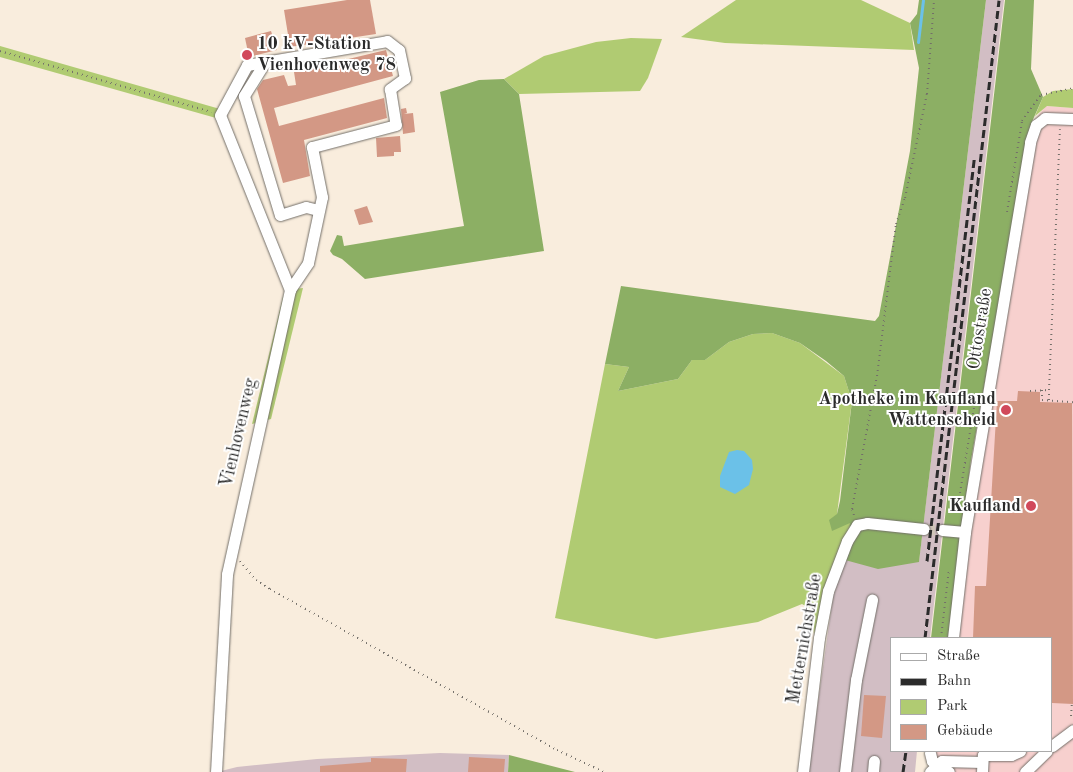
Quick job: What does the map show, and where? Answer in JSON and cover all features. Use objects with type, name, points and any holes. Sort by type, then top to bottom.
[{"type":"street","points":[[387,41],[399,50],[404,78],[390,89],[396,125],[312,147],[322,197],[309,259],[290,290],[220,115],[240,73],[247,65],[387,41]]},
{"type":"street","points":[[265,62],[244,96],[280,215],[306,207],[318,210]]},
{"type":"street","name":"Ottostraße","points":[[953,637],[965,532],[1030,142],[1036,125],[1045,118],[1073,119]]},
{"type":"street","name":"Vienhovenweg","points":[[216,772],[225,604],[232,552],[290,290]]},
{"type":"street","points":[[857,526],[879,524],[924,528]]},
{"type":"street","name":"Metternichstraße","points":[[803,772],[819,638],[828,591],[838,560],[857,526]]},
{"type":"street","points":[[942,530],[965,532]]},
{"type":"street","points":[[845,772],[856,680],[872,600]]},
{"type":"street","points":[[1053,745],[1073,730]]},
{"type":"street","points":[[931,752],[943,766],[982,767],[983,755],[1011,755],[1018,752]]},
{"type":"street","points":[[1025,772],[1036,756]]},
{"type":"path","points":[[857,526],[852,509],[877,376],[896,224],[905,198],[927,94],[934,0]]},
{"type":"path","points":[[0,51],[220,115]]},
{"type":"path","points":[[1049,401],[1061,119]]},
{"type":"path","points":[[1042,390],[1042,400],[1073,402]]},
{"type":"path","points":[[1030,391],[1049,390]]},
{"type":"path","points":[[232,552],[256,580],[270,589],[549,745],[604,772]]},
{"type":"path","points":[[941,637],[950,560]]},
{"type":"path","points":[[1071,716],[1072,704]]},
{"type":"shaded area","points":[[986,0],[1004,0],[930,637],[890,637],[890,752],[917,752],[915,772],[808,772],[833,597],[845,560],[919,561]]},
{"type":"shaded area","points":[[1046,106],[1073,108],[1073,772],[945,772],[932,752],[1053,752],[1053,637],[948,637],[960,526],[1031,124]]},
{"type":"shaded area","points":[[440,753],[509,755],[508,772],[217,772],[237,767],[317,759]]},
{"type":"green space","points":[[736,0],[861,0],[910,23],[914,50],[725,43],[681,37]]},
{"type":"green space","points":[[919,0],[986,0],[919,562],[878,569],[845,560],[850,523],[832,531],[829,520],[837,514],[840,501],[852,401],[844,376],[826,361],[800,343],[772,333],[753,334],[729,342],[705,360],[692,360],[678,379],[618,391],[629,367],[605,364],[621,286],[875,321],[879,316],[910,151],[919,68],[910,23],[917,14]]},
{"type":"green space","points":[[1005,0],[1034,0],[1031,69],[1043,97],[1031,124],[971,460],[948,637],[931,637]]},
{"type":"green space","points":[[631,38],[662,39],[648,78],[640,91],[519,94],[504,79],[544,56],[596,42]]},
{"type":"green space","points":[[0,46],[220,109],[216,118],[0,57]]},
{"type":"green space","points":[[504,79],[519,94],[544,251],[365,279],[342,259],[333,255],[330,251],[337,235],[342,236],[344,246],[464,226],[440,92],[479,80]]},
{"type":"green space","points":[[1073,89],[1073,108],[1047,106],[1035,116],[1043,97],[1053,91]]},
{"type":"green space","points":[[303,288],[271,419],[252,424],[283,297],[287,290]]},
{"type":"green space","points":[[772,333],[800,343],[844,376],[852,401],[837,514],[851,523],[826,588],[814,634],[811,609],[802,604],[758,622],[656,639],[555,618],[605,364],[629,367],[618,391],[678,379],[692,360],[705,360],[729,342],[753,334]]},
{"type":"green space","points":[[509,755],[575,772],[508,772]]},
{"type":"water","points":[[744,451],[752,460],[753,469],[749,485],[735,494],[720,487],[720,476],[729,452]]},
{"type":"building","points":[[347,0],[370,0],[376,34],[290,47],[284,10]]},
{"type":"building","points":[[271,31],[277,50],[249,57],[245,38]]},
{"type":"building","points":[[386,50],[393,76],[274,108],[279,126],[384,98],[387,118],[304,140],[310,176],[283,183],[257,89],[263,80],[284,75],[288,86],[296,85],[294,72]]},
{"type":"building","points":[[406,108],[407,113],[404,114],[413,113],[415,132],[403,134],[401,109]]},
{"type":"building","points":[[400,136],[401,152],[394,152],[394,156],[377,157],[376,138]]},
{"type":"building","points":[[367,206],[373,222],[359,225],[354,210]]},
{"type":"building","name":"Kaufland","points":[[1018,391],[1040,392],[1040,402],[1072,403],[1073,704],[1053,703],[1053,637],[973,637],[975,586],[986,586],[997,401],[1017,401]]},
{"type":"building","points":[[864,695],[886,696],[882,738],[861,736]]},
{"type":"building","points":[[469,757],[505,759],[504,772],[468,772]]},
{"type":"building","points":[[371,758],[407,759],[406,772],[320,772],[320,766],[371,762]]},
{"type":"waterway","points":[[918,42],[923,0]]},
{"type":"tunnel","points":[[924,529],[942,530]]},
{"type":"railway","points":[[925,637],[999,0]]},
{"type":"railway","points":[[927,561],[974,159]]},
{"type":"railway","points":[[903,772],[906,752]]},
{"type":"place","name":"10 kV-Station Vienhovenweg 78","points":[[247,55]]},
{"type":"place","name":"Apotheke im Kaufland Wattenscheid","points":[[1006,410]]},
{"type":"place","name":"Kaufland","points":[[1031,506]]}]
